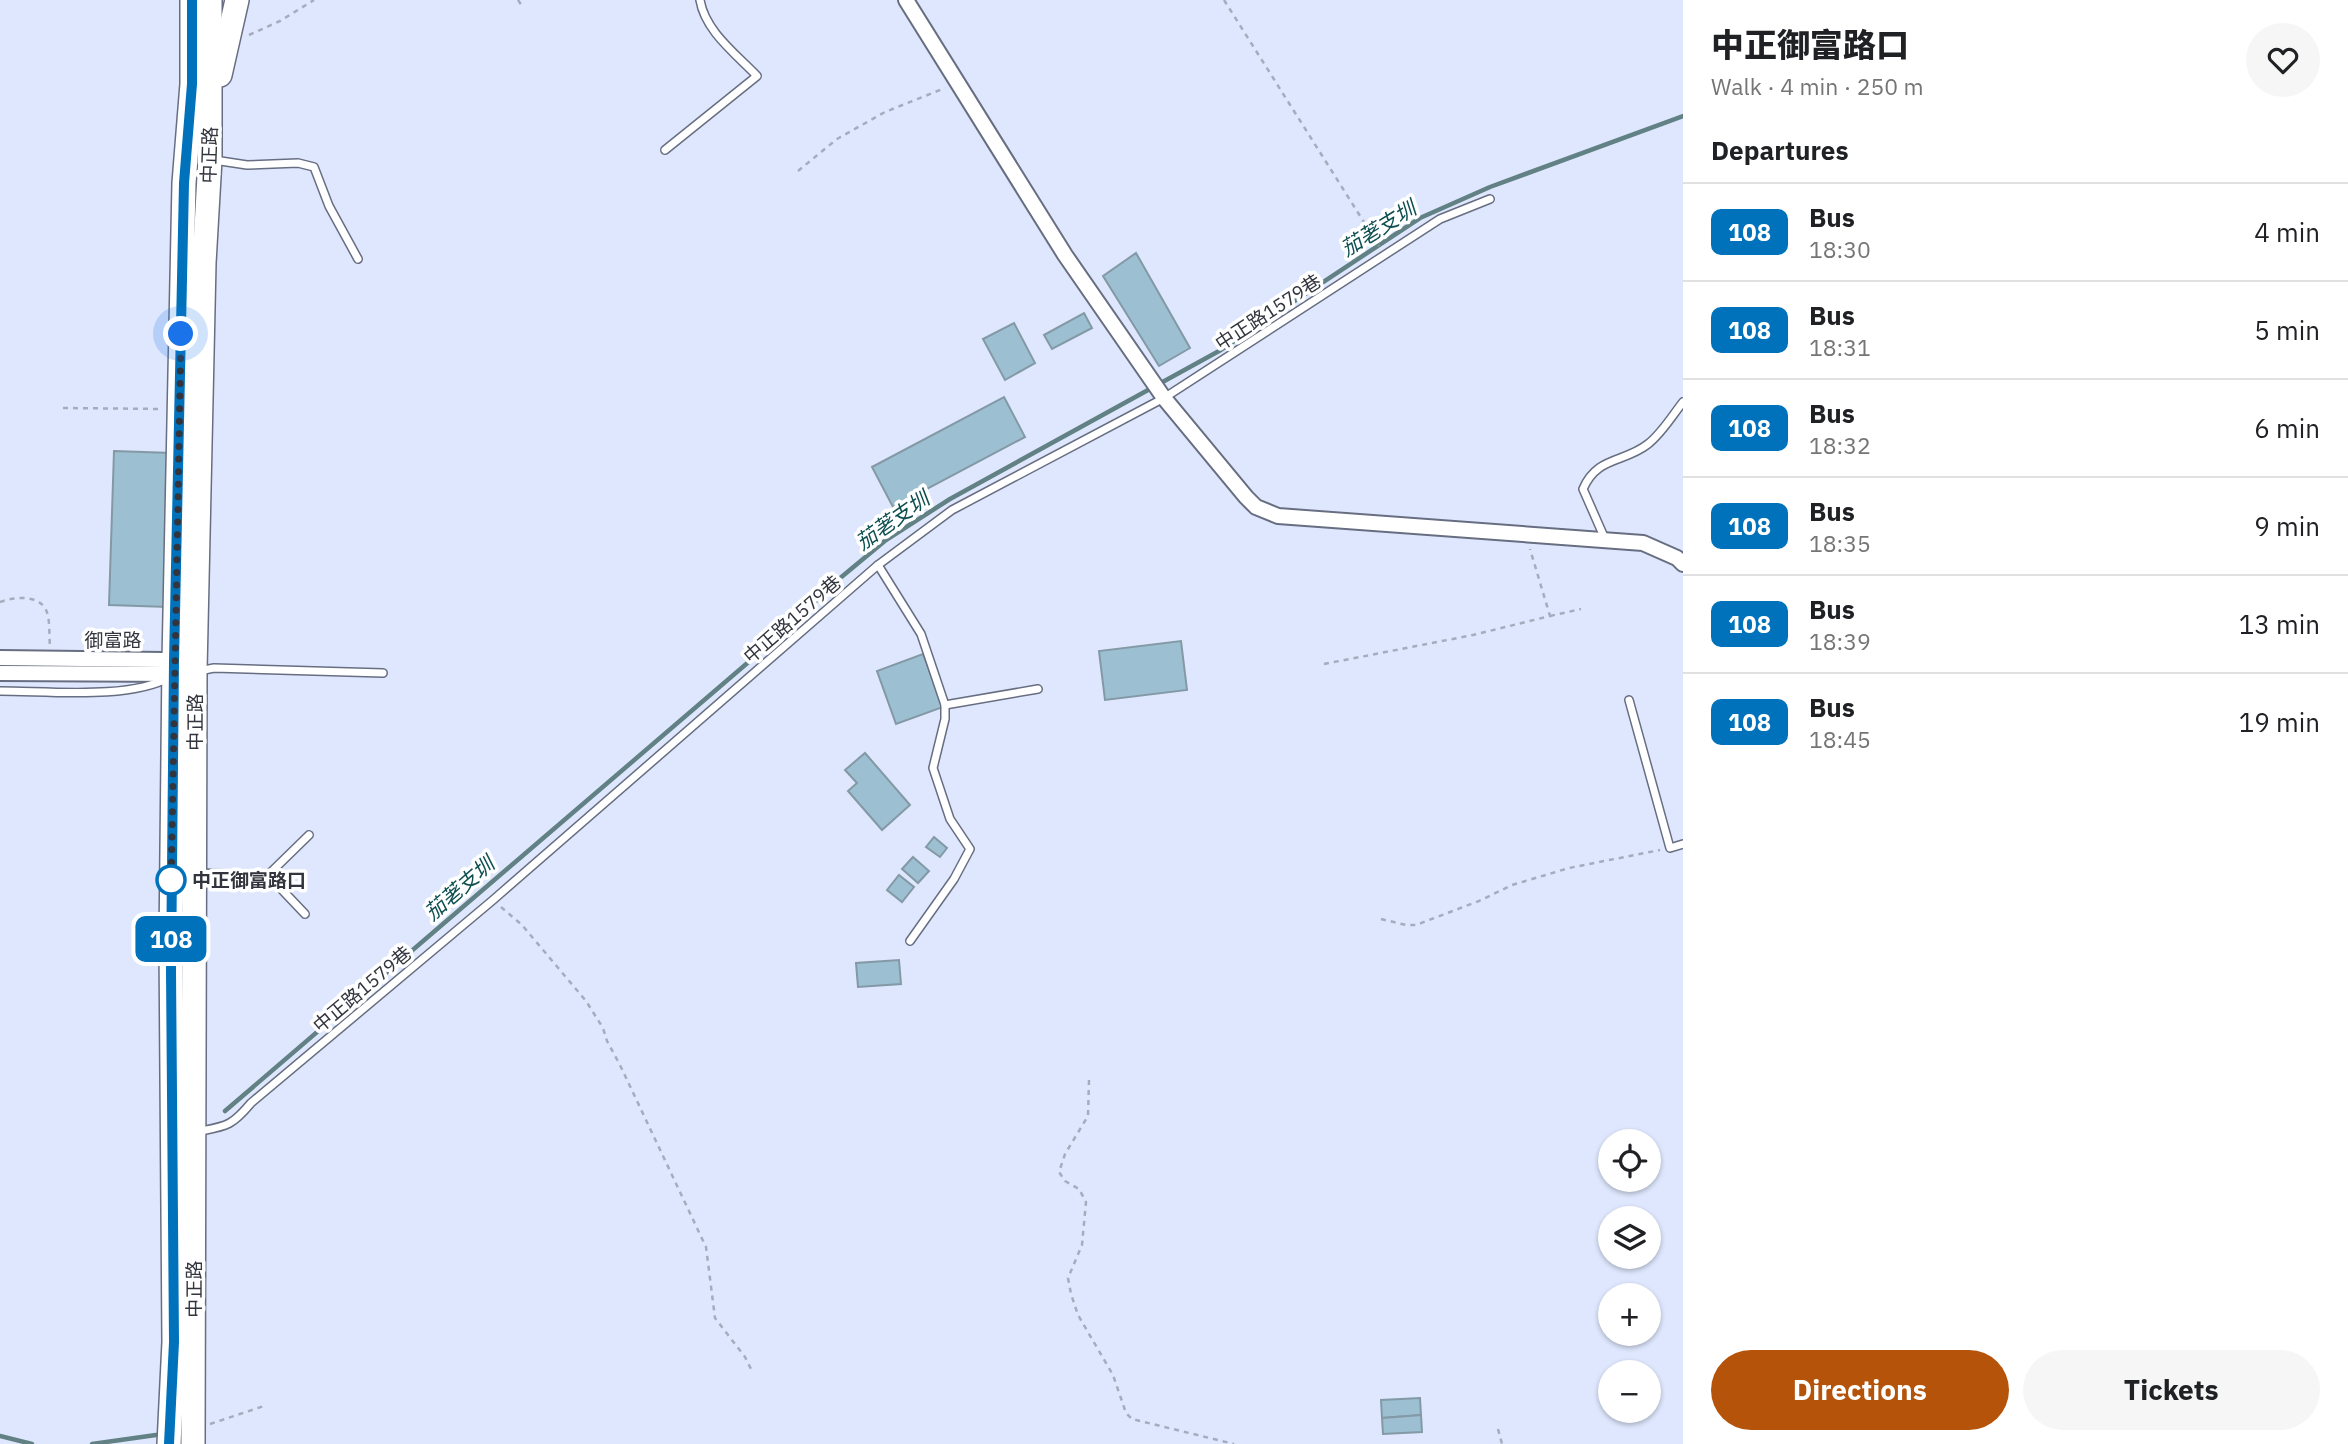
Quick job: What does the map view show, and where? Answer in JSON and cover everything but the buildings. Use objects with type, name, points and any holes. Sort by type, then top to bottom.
[{"type":"main road","name":"中正路","points":[[169,1444],[194,873],[181,669],[180,410],[184,183],[192,84],[192,0]]},
{"type":"main road","name":"中正路","points":[[194,1437],[183,1133],[171,943],[181,669],[210,159],[210,0]]},
{"type":"main road","points":[[211,112],[237,0]]},
{"type":"street","points":[[906,0],[1065,255],[1164,398],[1256,507],[1278,516],[1605,538],[1643,543],[1677,558],[1683,564]]},
{"type":"street","name":"御富路","points":[[0,658],[181,669]]},
{"type":"street","name":"御富路","points":[[0,673],[181,669]]},
{"type":"lane","points":[[665,150],[757,76],[719,38],[702,10],[700,0]]},
{"type":"lane","points":[[210,159],[247,165],[298,163],[314,166],[329,206],[358,259]]},
{"type":"lane","name":"中正路1579巷","points":[[183,1133],[230,1125],[251,1103],[493,900],[878,565],[952,510],[1164,398],[1440,219],[1490,199]]},
{"type":"lane","points":[[1605,538],[1583,489],[1589,475],[1597,468],[1646,446],[1683,402]]},
{"type":"lane","points":[[878,565],[921,634],[945,705],[945,719],[933,768],[950,819],[970,849],[954,879],[910,941]]},
{"type":"lane","points":[[0,691],[131,691],[160,683],[181,669],[383,673]]},
{"type":"lane","points":[[945,705],[1038,689]]},
{"type":"lane","points":[[1629,700],[1670,848],[1683,844]]},
{"type":"lane","points":[[268,875],[309,835]]},
{"type":"lane","points":[[194,873],[268,875],[305,914]]},
{"type":"path","points":[[227,44],[262,30],[314,0]]},
{"type":"path","points":[[518,0],[522,6]]},
{"type":"path","points":[[1224,0],[1385,255]]},
{"type":"path","points":[[798,171],[849,132],[885,113],[958,83]]},
{"type":"path","points":[[63,408],[180,410]]},
{"type":"path","points":[[1525,533],[1550,616]]},
{"type":"path","points":[[0,602],[14,597],[40,603],[48,613],[50,659]]},
{"type":"path","points":[[1324,664],[1473,635],[1581,609]]},
{"type":"path","points":[[1381,919],[1416,925],[1523,881],[1569,868],[1670,848]]},
{"type":"path","points":[[493,900],[522,925],[568,977],[603,1028],[706,1247],[715,1318],[745,1356],[751,1369]]},
{"type":"path","points":[[1089,1080],[1088,1116],[1065,1154],[1059,1172],[1065,1181],[1079,1189],[1086,1202],[1082,1245],[1068,1278],[1079,1315],[1113,1374],[1126,1413],[1132,1419],[1234,1444]]},
{"type":"path","points":[[194,1437],[264,1406]]},
{"type":"path","points":[[1498,1429],[1503,1444]]},
{"type":"waterway","name":"茄荖支圳","points":[[225,1111],[773,641],[839,579],[886,540],[950,499],[1219,351],[1420,218],[1490,187],[1683,116]]},
{"type":"waterway","points":[[92,1444],[156,1435]]},
{"type":"waterway","points":[[0,1436],[32,1444]]},
{"type":"bus line","name":"108","points":[[169,1444],[174,1342],[171,971],[174,662],[184,183],[192,84],[192,0]]},
{"type":"place","name":"中正御富路口","points":[[171,880]]},
{"type":"route","points":[[171,880],[171,890],[181,334]]}]
